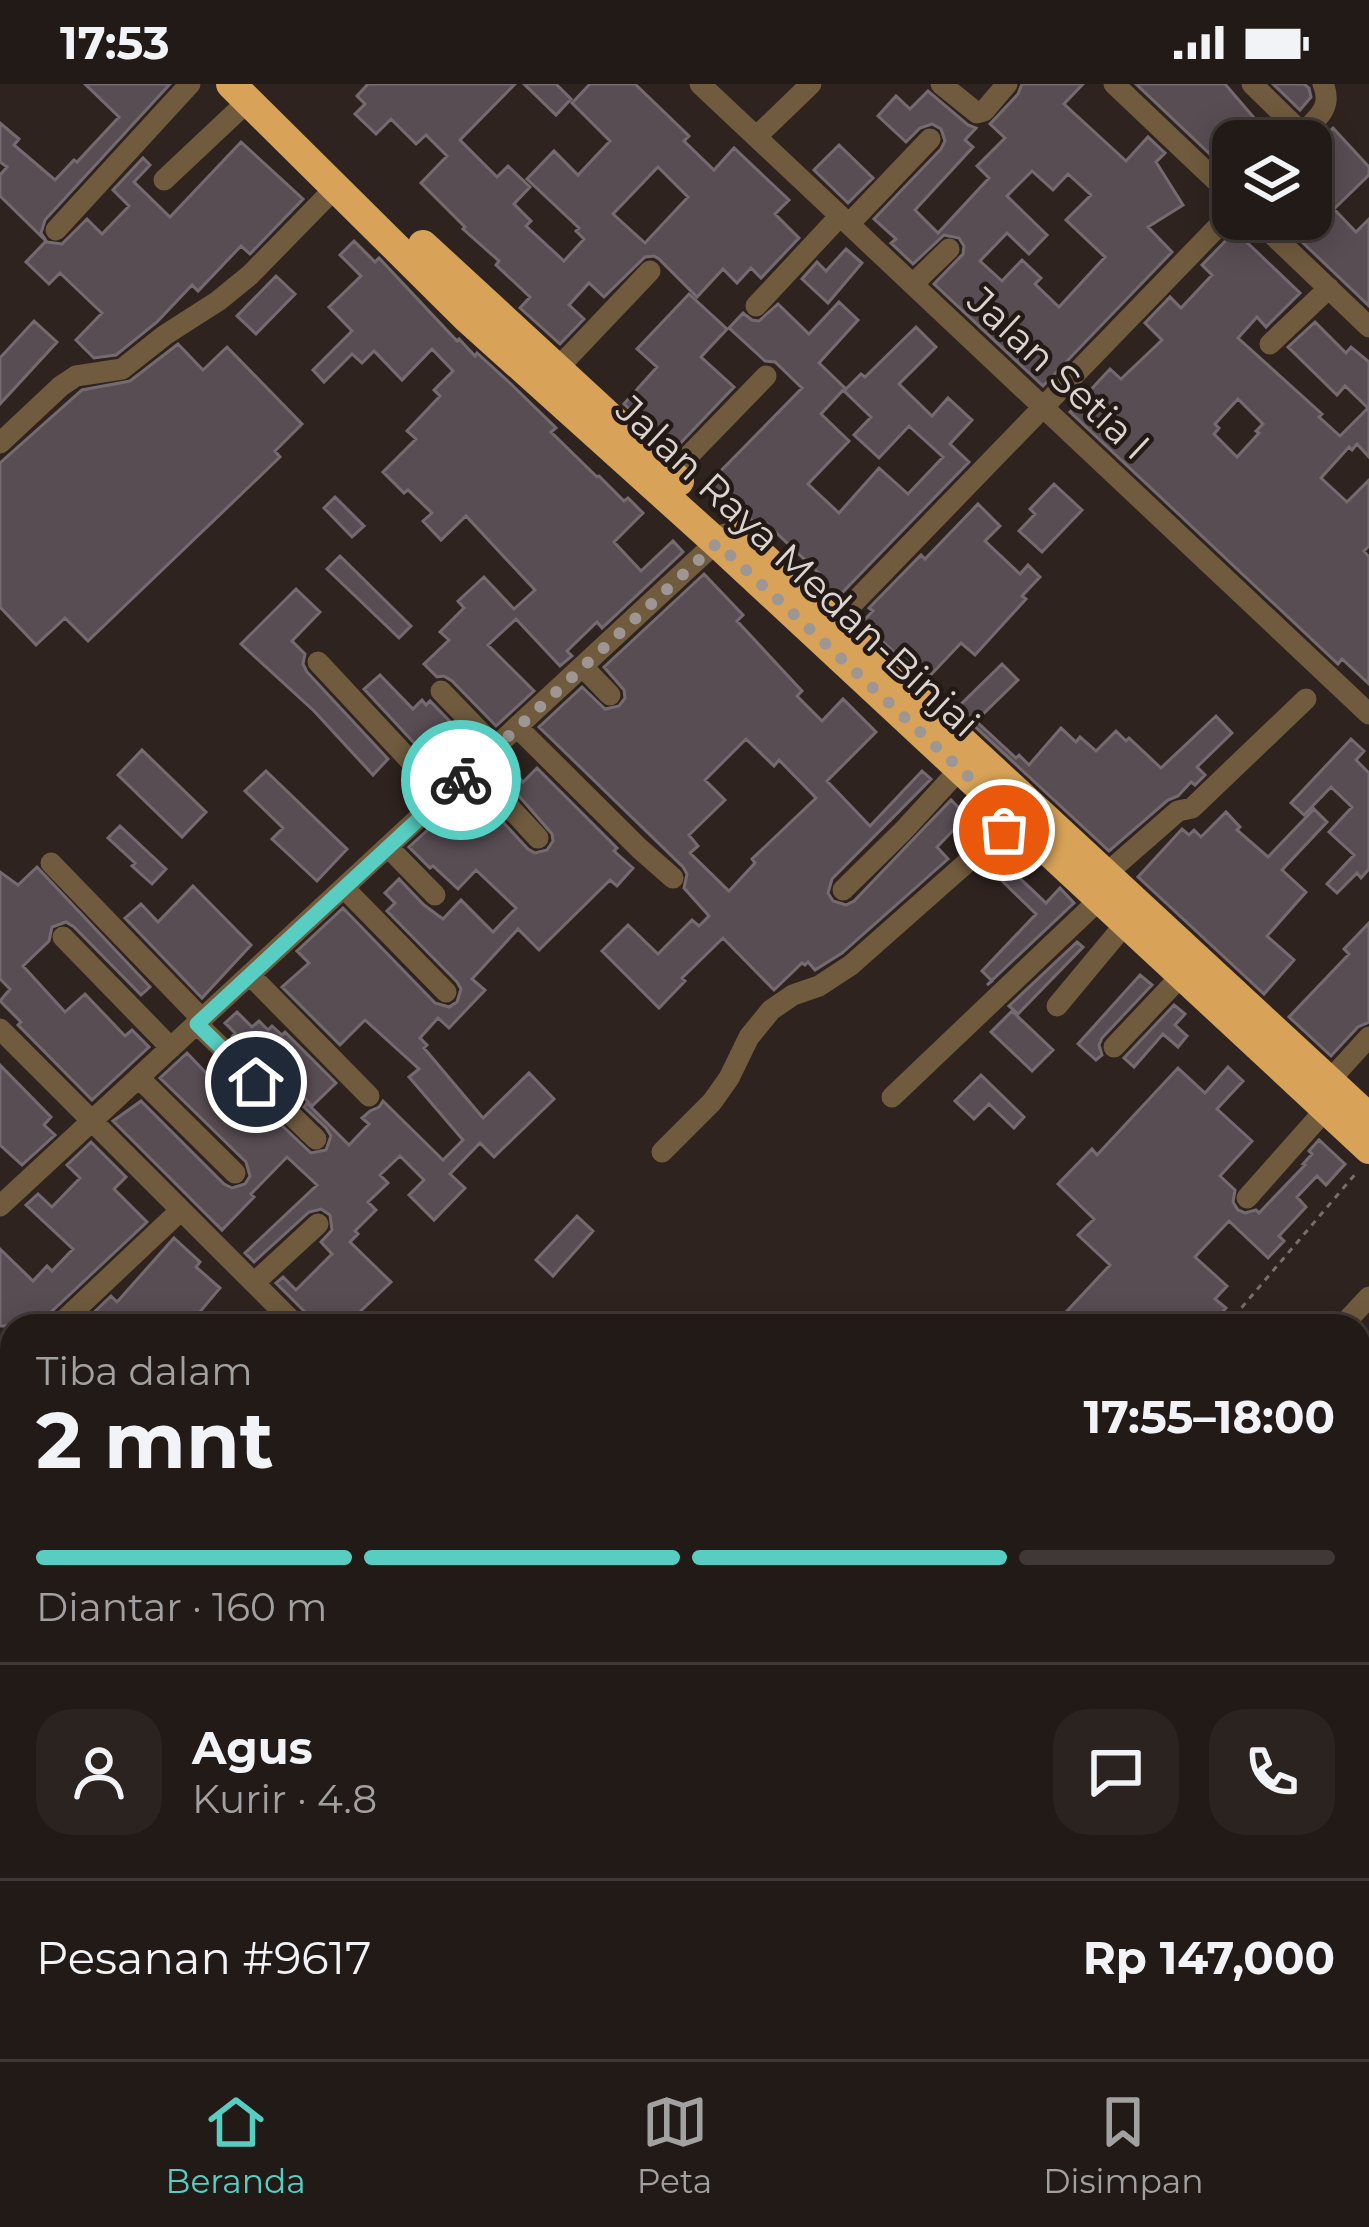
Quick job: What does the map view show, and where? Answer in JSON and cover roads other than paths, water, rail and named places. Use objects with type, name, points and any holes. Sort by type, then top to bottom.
[{"type":"highway","name":"Jalan Raya Medan-Binjai","points":[[244,90],[467,318],[724,535],[835,622],[1103,886],[1328,1095],[1369,1149]]},
{"type":"highway","name":"Jalan Raya Medan-Binjai","points":[[244,90],[671,474],[724,535],[960,769],[1015,820],[1103,886],[1126,923],[1182,975],[1328,1095],[1369,1118]]},
{"type":"street","points":[[56,230],[190,84]]},
{"type":"street","name":"Jalan Setia I","points":[[700,84],[1369,714]]},
{"type":"street","points":[[756,137],[811,84]]},
{"type":"street","points":[[941,84],[977,113],[1007,84]]},
{"type":"street","points":[[1114,84],[1212,177]]},
{"type":"street","points":[[1252,84],[1283,120]]},
{"type":"street","points":[[1316,120],[1328,99],[1323,84]]},
{"type":"street","points":[[164,180],[244,90]]},
{"type":"street","points":[[756,306],[930,139]]},
{"type":"street","points":[[0,443],[76,376],[122,369],[218,301],[265,261],[336,188]]},
{"type":"street","points":[[835,622],[1212,233]]},
{"type":"street","points":[[1278,240],[1369,327]]},
{"type":"street","points":[[913,284],[949,249]]},
{"type":"street","points":[[556,369],[650,271]]},
{"type":"street","points":[[1270,344],[1329,288]]},
{"type":"street","points":[[671,474],[766,376]]},
{"type":"street","points":[[0,1206],[724,535]]},
{"type":"street","points":[[318,662],[442,796]]},
{"type":"street","points":[[583,667],[610,695]]},
{"type":"street","points":[[441,691],[496,748]]},
{"type":"street","points":[[892,1096],[1178,811],[1192,808],[1306,699]]},
{"type":"street","points":[[518,727],[673,878]]},
{"type":"street","points":[[473,769],[538,838]]},
{"type":"street","points":[[843,890],[960,769]]},
{"type":"street","points":[[662,1152],[712,1102],[749,1036],[771,1010],[851,965],[1015,820]]},
{"type":"street","points":[[388,847],[435,895]]},
{"type":"street","points":[[51,862],[316,1139]]},
{"type":"street","points":[[344,888],[446,992]]},
{"type":"street","points":[[1057,1006],[1126,923]]},
{"type":"street","points":[[63,937],[171,1048]]},
{"type":"street","points":[[250,975],[369,1096]]},
{"type":"street","points":[[1114,1047],[1182,975]]},
{"type":"street","points":[[0,1029],[285,1314]]},
{"type":"street","points":[[1247,1198],[1369,1037]]},
{"type":"street","points":[[139,1078],[235,1173]]},
{"type":"street","points":[[71,1314],[181,1210]]},
{"type":"street","points":[[254,1283],[317,1224]]}]
